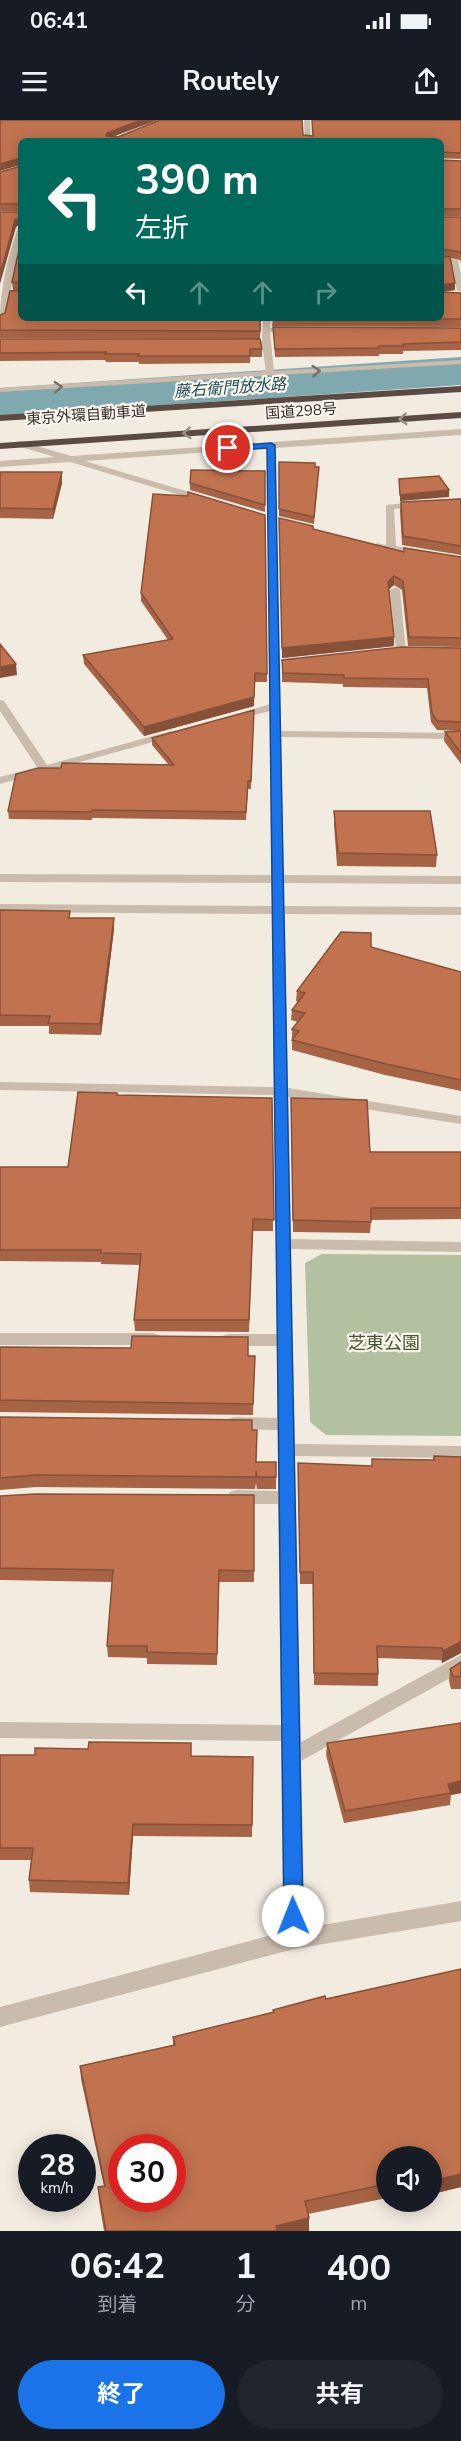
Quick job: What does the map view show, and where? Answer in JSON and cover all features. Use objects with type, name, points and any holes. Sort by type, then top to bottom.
[{"type":"highway","name":"東京外環自動車道","points":[[0,418],[461,389]]},
{"type":"highway","name":"東京外環自動車道","points":[[0,435],[461,405]]},
{"type":"highway","name":"国道298号","points":[[0,446],[461,415]]},
{"type":"street","points":[[307,120],[308,138]]},
{"type":"street","points":[[0,319],[18,256],[15,243],[18,236]]},
{"type":"street","points":[[444,260],[454,260],[461,290]]},
{"type":"street","points":[[451,296],[461,296]]},
{"type":"street","points":[[267,321],[266,343],[270,374]]},
{"type":"street","points":[[266,330],[300,330]]},
{"type":"street","points":[[231,343],[266,343]]},
{"type":"street","points":[[0,390],[461,362]]},
{"type":"street","points":[[0,464],[461,432]]},
{"type":"street","points":[[20,444],[216,503]]},
{"type":"street","points":[[271,445],[271,520],[280,663],[274,706],[274,734],[294,1939]]},
{"type":"street","points":[[391,549],[389,507],[461,501]]},
{"type":"street","points":[[369,544],[461,560]]},
{"type":"street","points":[[395,590],[396,652],[413,651]]},
{"type":"street","points":[[0,703],[44,769]]},
{"type":"street","points":[[217,722],[274,706]]},
{"type":"street","points":[[0,781],[182,731]]},
{"type":"street","points":[[274,734],[461,736]]},
{"type":"street","points":[[0,878],[461,880]]},
{"type":"street","points":[[0,908],[461,911]]},
{"type":"street","points":[[0,1086],[280,1092],[461,1120]]},
{"type":"street","points":[[283,1244],[461,1247]]},
{"type":"street","points":[[0,1339],[166,1339]]},
{"type":"street","points":[[213,1340],[284,1340]]},
{"type":"street","points":[[214,1423],[286,1424]]},
{"type":"street","points":[[286,1450],[461,1452]]},
{"type":"street","points":[[215,1497],[287,1498]]},
{"type":"street","points":[[291,1757],[461,1663]]},
{"type":"street","points":[[0,1730],[291,1733]]},
{"type":"street","points":[[0,2017],[294,1939],[461,1911]]},
{"type":"green space","name":"芝東公園","points":[[322,1254],[461,1255],[461,1436],[326,1435],[310,1422],[305,1263]]},
{"type":"building","points":[[0,120],[141,120],[107,133],[106,136],[118,137],[160,120],[302,120],[303,135],[313,136],[312,120],[461,120],[461,153],[444,152],[444,138],[18,138],[18,159],[0,164]]},
{"type":"building","points":[[444,160],[461,161],[461,209],[444,209]]},
{"type":"building","points":[[18,167],[18,204],[0,204],[0,172]]},
{"type":"building","points":[[0,212],[18,212],[18,218],[15,220],[0,275]]},
{"type":"building","points":[[444,217],[461,217],[461,252],[444,249]]},
{"type":"building","points":[[18,254],[18,283],[12,282]]},
{"type":"building","points":[[444,256],[450,257],[455,283],[444,285]]},
{"type":"building","points":[[18,290],[18,321],[260,321],[260,331],[0,330],[0,315],[5,313],[10,291]]},
{"type":"building","points":[[444,292],[461,293],[461,319],[444,319]]},
{"type":"building","points":[[273,327],[461,328],[461,342],[403,344],[403,346],[379,346],[379,348],[275,349]]},
{"type":"building","points":[[0,339],[260,339],[262,349],[250,349],[250,356],[138,356],[139,354],[105,354],[106,352],[0,353]]},
{"type":"building","points":[[279,462],[315,463],[315,467],[319,467],[314,517],[279,509]]},
{"type":"building","points":[[191,470],[265,471],[265,505],[190,483]]},
{"type":"building","points":[[0,472],[62,472],[53,509],[0,508]]},
{"type":"building","points":[[439,476],[449,490],[400,495],[399,479]]},
{"type":"building","points":[[188,492],[265,515],[267,674],[255,673],[254,697],[144,727],[83,655],[173,639],[141,593],[153,494],[188,496]]},
{"type":"building","points":[[461,499],[461,546],[403,536],[401,502]]},
{"type":"building","points":[[279,518],[404,552],[404,548],[461,557],[461,638],[409,637],[403,581],[394,576],[388,582],[394,637],[282,648]]},
{"type":"building","points":[[0,644],[16,664],[0,667]]},
{"type":"building","points":[[402,647],[461,648],[461,722],[437,721],[432,713],[428,679],[344,678],[344,675],[283,673],[282,660]]},
{"type":"building","points":[[254,710],[251,781],[248,781],[246,812],[8,811],[16,774],[39,768],[61,768],[62,763],[174,765],[152,738]]},
{"type":"building","points":[[461,731],[461,753],[445,732]]},
{"type":"building","points":[[334,811],[430,811],[437,855],[338,853]]},
{"type":"building","points":[[0,910],[70,911],[69,918],[114,918],[100,1024],[48,1023],[50,1016],[0,1015]]},
{"type":"building","points":[[341,932],[371,933],[371,947],[461,972],[461,1080],[292,1040],[299,1031],[292,1029],[305,1013],[292,1010],[305,993],[297,991]]},
{"type":"building","points":[[78,1092],[272,1098],[274,1220],[253,1219],[249,1320],[134,1320],[141,1254],[101,1253],[101,1250],[0,1250],[0,1167],[68,1167]]},
{"type":"building","points":[[291,1098],[367,1100],[370,1152],[461,1152],[461,1208],[371,1208],[371,1222],[293,1220]]},
{"type":"building","points":[[132,1336],[248,1337],[248,1356],[255,1356],[253,1404],[0,1400],[0,1347],[131,1348]]},
{"type":"building","points":[[0,1417],[252,1420],[252,1430],[257,1430],[256,1462],[276,1462],[276,1477],[257,1477],[256,1471],[256,1477],[35,1475],[0,1478]]},
{"type":"building","points":[[434,1456],[461,1457],[461,1642],[443,1651],[442,1648],[377,1646],[378,1674],[314,1673],[313,1572],[300,1572],[298,1463],[372,1466],[372,1459],[434,1460]]},
{"type":"building","points":[[35,1494],[254,1495],[254,1571],[219,1570],[217,1654],[147,1652],[147,1646],[107,1646],[113,1570],[0,1568],[0,1496]]},
{"type":"building","points":[[461,1662],[461,1677],[453,1676],[450,1669]]},
{"type":"building","points":[[461,1723],[461,1781],[448,1784],[451,1793],[345,1811],[327,1743]]},
{"type":"building","points":[[89,1742],[191,1743],[191,1756],[253,1757],[252,1825],[133,1824],[128,1883],[29,1880],[33,1848],[0,1848],[0,1755],[35,1755],[35,1748],[88,1749]]},
{"type":"building","points":[[461,1969],[461,2174],[442,2179],[442,2146],[376,2146],[376,2186],[305,2201],[309,2218],[276,2226],[277,2231],[106,2231],[98,2187],[105,2186],[80,2066],[175,2045],[173,2037],[274,2012],[273,2010],[325,1996],[326,1999]]},
{"type":"waterway","name":"藤右衛門放水路","points":[[0,402],[461,371]]},
{"type":"route","points":[[228,448],[271,445],[293,1916]]}]
